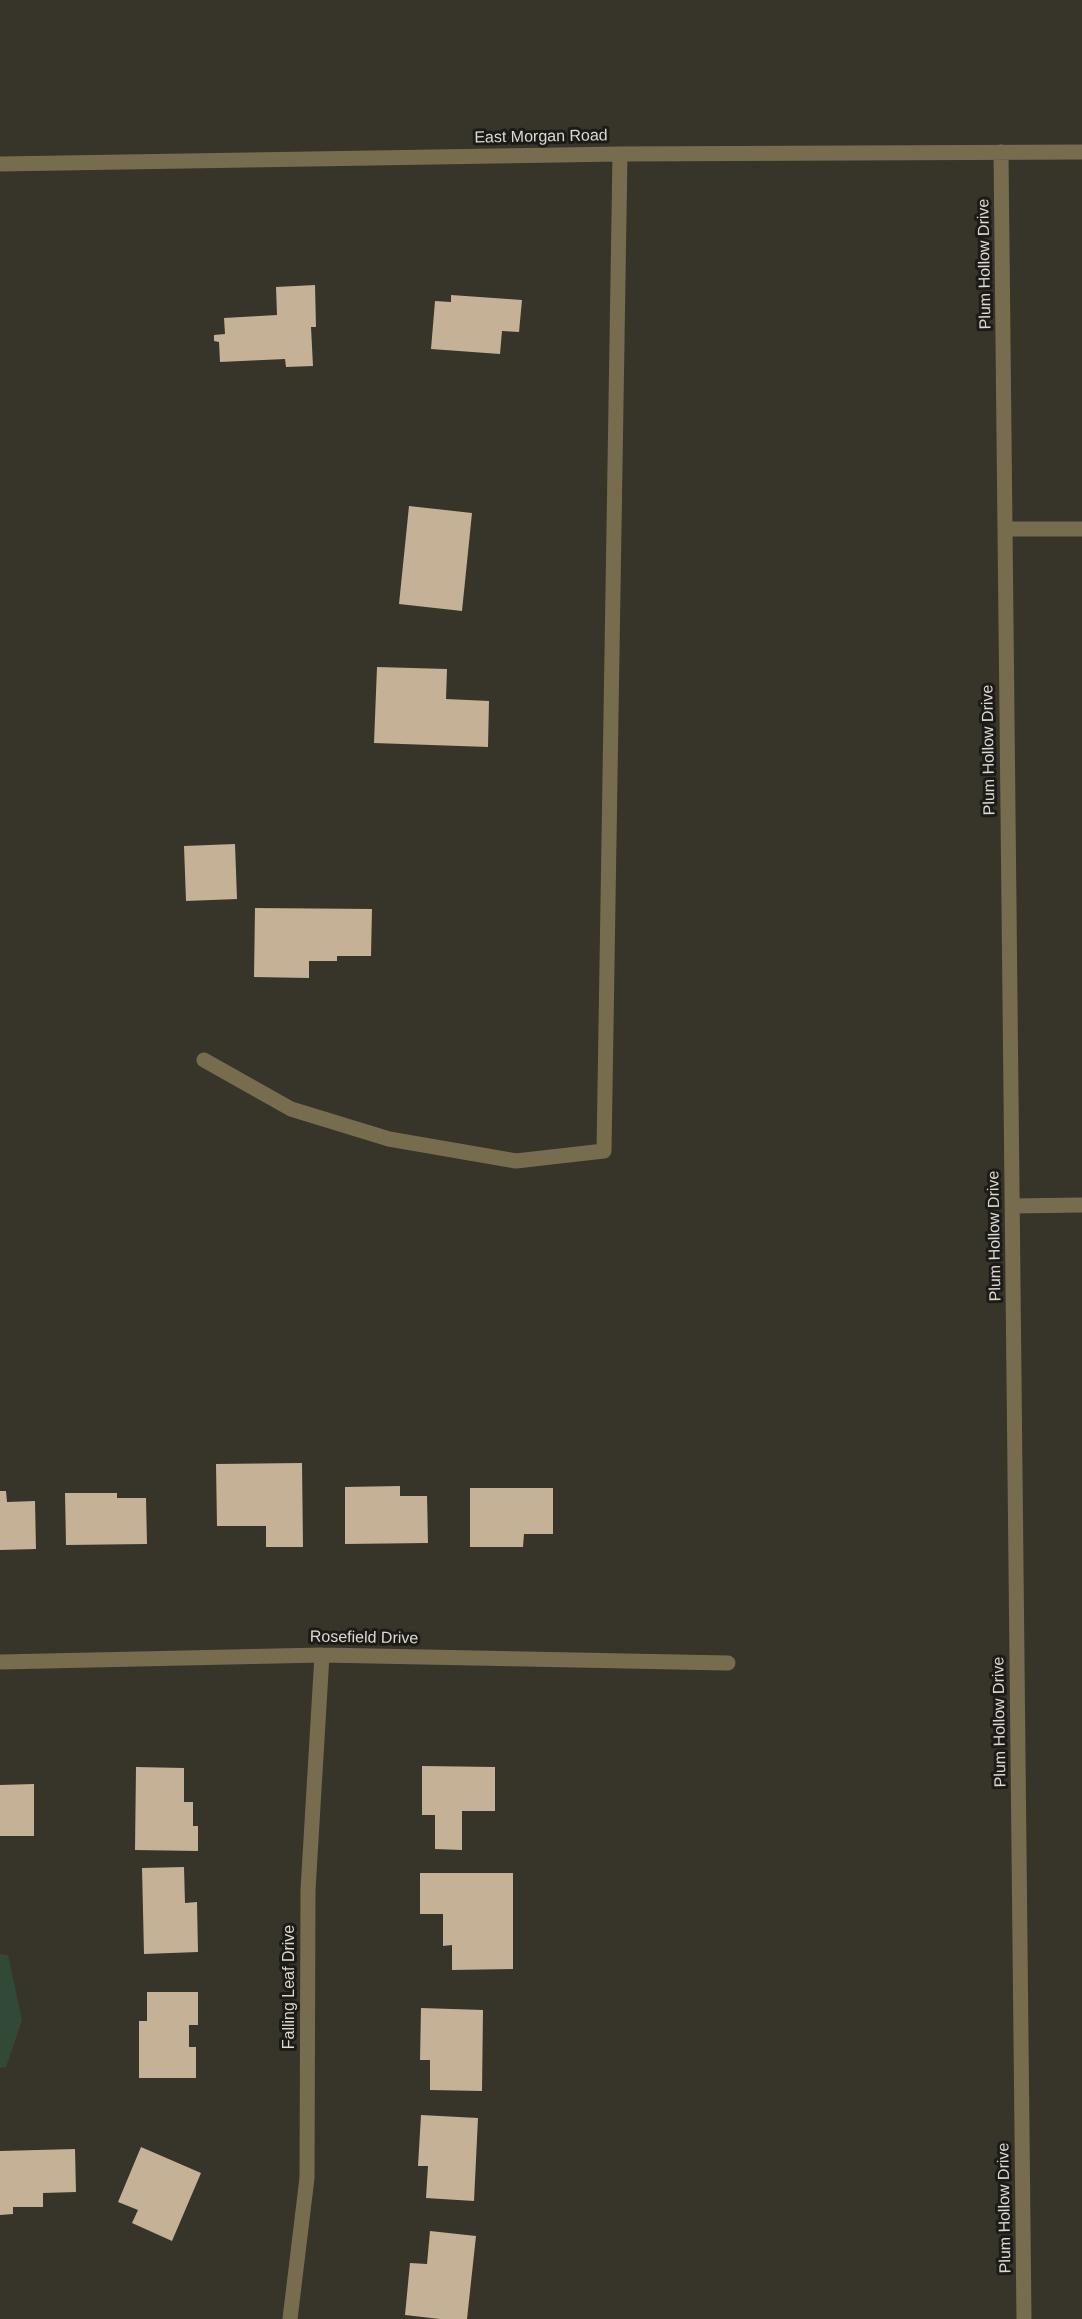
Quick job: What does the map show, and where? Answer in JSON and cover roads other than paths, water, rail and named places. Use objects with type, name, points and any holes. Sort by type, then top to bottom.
[{"type":"street","name":"Plum Hollow Drive","points":[[1001,152],[1024,2319]]},
{"type":"street","name":"East Morgan Road","points":[[0,164],[620,154],[1082,152]]},
{"type":"street","points":[[204,1060],[291,1109],[388,1139],[516,1161],[604,1151],[620,154]]},
{"type":"street","points":[[1005,529],[1082,529]]},
{"type":"street","points":[[1012,1206],[1082,1205]]},
{"type":"street","name":"Rosefield Drive","points":[[0,1662],[322,1654],[728,1663]]},
{"type":"street","name":"Falling Leaf Drive","points":[[290,2319],[307,2178],[308,1890],[322,1654]]}]
